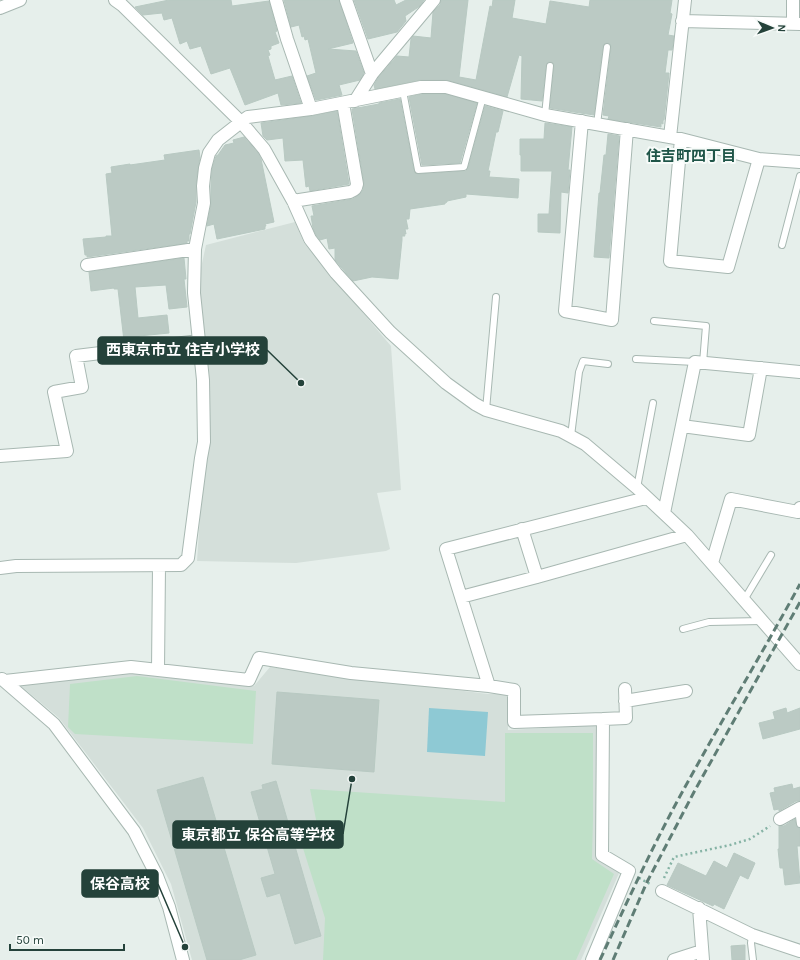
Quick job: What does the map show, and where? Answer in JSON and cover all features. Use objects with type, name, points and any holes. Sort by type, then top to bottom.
[{"type":"street","points":[[0,8],[20,0]]},
{"type":"street","points":[[115,0],[122,5],[241,122],[264,149],[294,200],[310,239],[336,273],[390,332],[446,383],[486,410],[561,431],[585,444],[637,488],[687,535],[800,664]]},
{"type":"street","points":[[276,0],[311,109]]},
{"type":"street","points":[[346,0],[372,74]]},
{"type":"street","points":[[355,101],[372,74],[434,0]]},
{"type":"street","points":[[685,0],[682,21],[670,261],[728,267],[758,159]]},
{"type":"street","points":[[682,21],[796,24],[793,0]]},
{"type":"street","points":[[0,568],[16,566],[181,565],[188,558],[204,442],[203,380],[194,294],[195,249],[204,203],[205,168],[209,153],[218,140],[248,117],[311,109],[421,87],[446,87],[546,115],[676,138],[758,159],[800,162]]},
{"type":"street","points":[[294,200],[350,192],[354,191],[356,188],[357,184],[343,103]]},
{"type":"street","points":[[582,121],[565,311],[612,320],[627,129]]},
{"type":"street","points":[[87,265],[195,249]]},
{"type":"street","points":[[0,456],[67,451],[54,392],[82,387],[76,356],[199,342]]},
{"type":"street","points":[[664,513],[682,426],[699,362],[800,372]]},
{"type":"street","points":[[682,426],[749,435],[761,368]]},
{"type":"street","points":[[489,686],[446,549],[646,498]]},
{"type":"street","points":[[712,563],[731,498],[798,512],[800,508]]},
{"type":"street","points":[[522,529],[537,577]]},
{"type":"street","points":[[461,597],[687,535]]},
{"type":"street","points":[[158,670],[159,566]]},
{"type":"street","points":[[2,679],[131,667],[249,680],[259,658],[351,673],[489,686],[514,690],[514,722],[626,718],[625,695],[686,692]]},
{"type":"street","points":[[2,679],[54,724],[134,831],[157,876],[167,901],[183,960]]},
{"type":"street","points":[[592,960],[628,871],[602,855],[603,720]]},
{"type":"street","points":[[780,819],[799,809]]},
{"type":"street","points":[[660,890],[752,935],[800,951]]},
{"type":"street","points":[[674,960],[703,955],[699,908]]},
{"type":"lane","points":[[598,124],[608,47]]},
{"type":"lane","points":[[546,115],[550,66]]},
{"type":"lane","points":[[404,91],[418,170],[464,167],[483,97]]},
{"type":"lane","points":[[782,245],[800,176]]},
{"type":"lane","points":[[486,410],[496,297]]},
{"type":"lane","points":[[636,359],[699,362],[706,326],[654,322]]},
{"type":"lane","points":[[571,436],[579,372],[583,361],[608,364]]},
{"type":"lane","points":[[637,488],[653,403]]},
{"type":"lane","points":[[744,600],[771,555]]},
{"type":"lane","points":[[683,628],[710,622],[762,621]]},
{"type":"lane","points":[[799,809],[800,824]]},
{"type":"lane","points":[[752,935],[751,944],[753,960]]},
{"type":"path","points":[[628,871],[660,890],[674,857],[730,845],[750,839],[780,819]]},
{"type":"shaded area","points":[[295,222],[304,243],[391,346],[401,490],[377,493],[390,549],[386,551],[296,563],[197,561],[203,469],[209,442],[209,371],[199,295],[201,268],[206,245]]},
{"type":"shaded area","points":[[270,667],[488,694],[508,694],[508,730],[598,725],[597,858],[620,871],[581,960],[192,960],[171,884],[143,828],[59,718],[15,681],[136,672],[254,686]]},
{"type":"green space","points":[[137,676],[256,691],[253,744],[75,734],[68,727],[70,684]]},
{"type":"green space","points":[[505,733],[593,733],[592,859],[614,874],[576,960],[323,960],[325,918],[302,845],[320,840],[310,789],[505,802]]},
{"type":"water","points":[[429,708],[488,712],[485,756],[427,752]]},
{"type":"building","points":[[169,0],[231,0],[232,6],[269,1],[277,31],[275,32],[279,43],[271,46],[271,49],[268,50],[270,55],[268,56],[275,80],[292,76],[301,103],[281,105],[278,93],[245,105],[230,68],[211,74],[201,46],[190,49],[187,41],[180,44],[172,18],[164,20],[162,13],[143,15],[135,7]]},
{"type":"building","points":[[284,0],[339,0],[353,43],[328,49],[356,51],[364,73],[360,80],[339,85],[342,95],[316,100],[307,76],[316,73],[308,39],[305,40],[304,36],[302,37],[299,25],[291,27]]},
{"type":"building","points":[[354,0],[394,0],[396,5],[406,0],[424,0],[420,6],[405,16],[406,21],[397,32],[368,39]]},
{"type":"building","points":[[441,0],[468,0],[459,77],[476,80],[490,6],[492,7],[493,0],[515,0],[512,18],[546,24],[550,1],[589,7],[590,0],[672,0],[670,13],[672,14],[668,35],[674,36],[672,50],[668,50],[665,73],[669,73],[663,124],[661,123],[661,127],[608,119],[609,116],[603,115],[611,48],[611,45],[608,43],[605,43],[603,46],[594,115],[550,108],[554,66],[551,62],[548,62],[546,66],[542,101],[521,99],[522,56],[519,55],[507,97],[446,80],[420,80],[375,89],[374,85],[378,78],[397,56],[409,57],[411,39],[413,36],[431,38],[433,12],[440,5]]},
{"type":"building","points":[[422,94],[445,94],[477,103],[460,163],[422,165],[409,97]]},
{"type":"building","points":[[400,99],[414,171],[418,174],[466,171],[485,106],[503,111],[498,132],[496,132],[488,171],[490,171],[489,177],[519,179],[518,198],[466,194],[466,197],[447,201],[445,204],[410,209],[409,219],[406,219],[408,229],[405,229],[405,236],[402,236],[398,279],[372,277],[353,281],[335,260],[335,248],[329,249],[327,238],[320,240],[316,235],[311,216],[314,216],[312,206],[353,199],[363,190],[364,183],[352,109]]},
{"type":"building","points":[[337,111],[349,184],[310,191],[309,186],[306,187],[303,160],[285,161],[283,138],[267,140],[263,136],[261,123]]},
{"type":"building","points":[[545,123],[572,127],[568,170],[570,170],[568,193],[561,192],[560,233],[538,232],[538,214],[549,214],[552,171],[521,171],[520,139],[544,139]]},
{"type":"building","points":[[608,134],[619,136],[609,258],[594,257],[599,193]]},
{"type":"building","points":[[244,137],[258,153],[261,159],[274,222],[265,224],[265,229],[217,239],[214,224],[207,226],[211,204],[212,169],[216,156],[225,145],[234,143],[233,140]]},
{"type":"building","points":[[199,150],[200,158],[196,185],[196,202],[189,234],[189,241],[187,241],[187,243],[87,257],[87,255],[85,255],[83,239],[112,236],[106,174],[112,173],[111,167],[165,160],[164,155]]},
{"type":"building","points":[[184,258],[186,279],[184,279],[187,307],[169,309],[166,285],[135,287],[138,318],[167,315],[169,333],[139,336],[139,339],[124,341],[118,289],[114,288],[91,291],[89,272]]},
{"type":"building","points":[[277,692],[379,700],[374,772],[272,764]]},
{"type":"building","points":[[786,708],[787,713],[800,708],[800,729],[763,739],[759,723],[775,719],[773,712]]},
{"type":"building","points":[[203,777],[256,955],[239,960],[207,960],[157,790]]},
{"type":"building","points":[[276,781],[321,936],[295,944],[280,893],[267,897],[261,878],[275,874],[251,792],[263,789],[262,785]]},
{"type":"building","points":[[792,784],[793,789],[800,787],[800,801],[796,801],[779,811],[779,809],[774,810],[770,793],[775,792],[774,788]]},
{"type":"building","points":[[795,819],[796,826],[800,828],[800,846],[797,846],[800,883],[785,885],[783,868],[780,868],[778,849],[779,826],[784,826]]},
{"type":"building","points":[[734,853],[755,863],[748,879],[740,875],[724,909],[714,904],[713,906],[667,885],[678,863],[706,876],[714,861],[727,868]]},
{"type":"building","points":[[745,945],[745,960],[732,960],[731,946]]},
{"type":"railway","points":[[600,960],[662,830],[699,761],[800,584]]},
{"type":"railway","points":[[613,960],[647,882],[694,792],[800,602]]},
{"type":"place","name":"西東京市立 住吉小学校","points":[[301,383]]},
{"type":"place","name":"東京都立 保谷高等学校","points":[[352,779]]},
{"type":"place","name":"保谷高校","points":[[185,947]]},
{"type":"district","name":"住吉町四丁目","points":[[691,156]]}]
